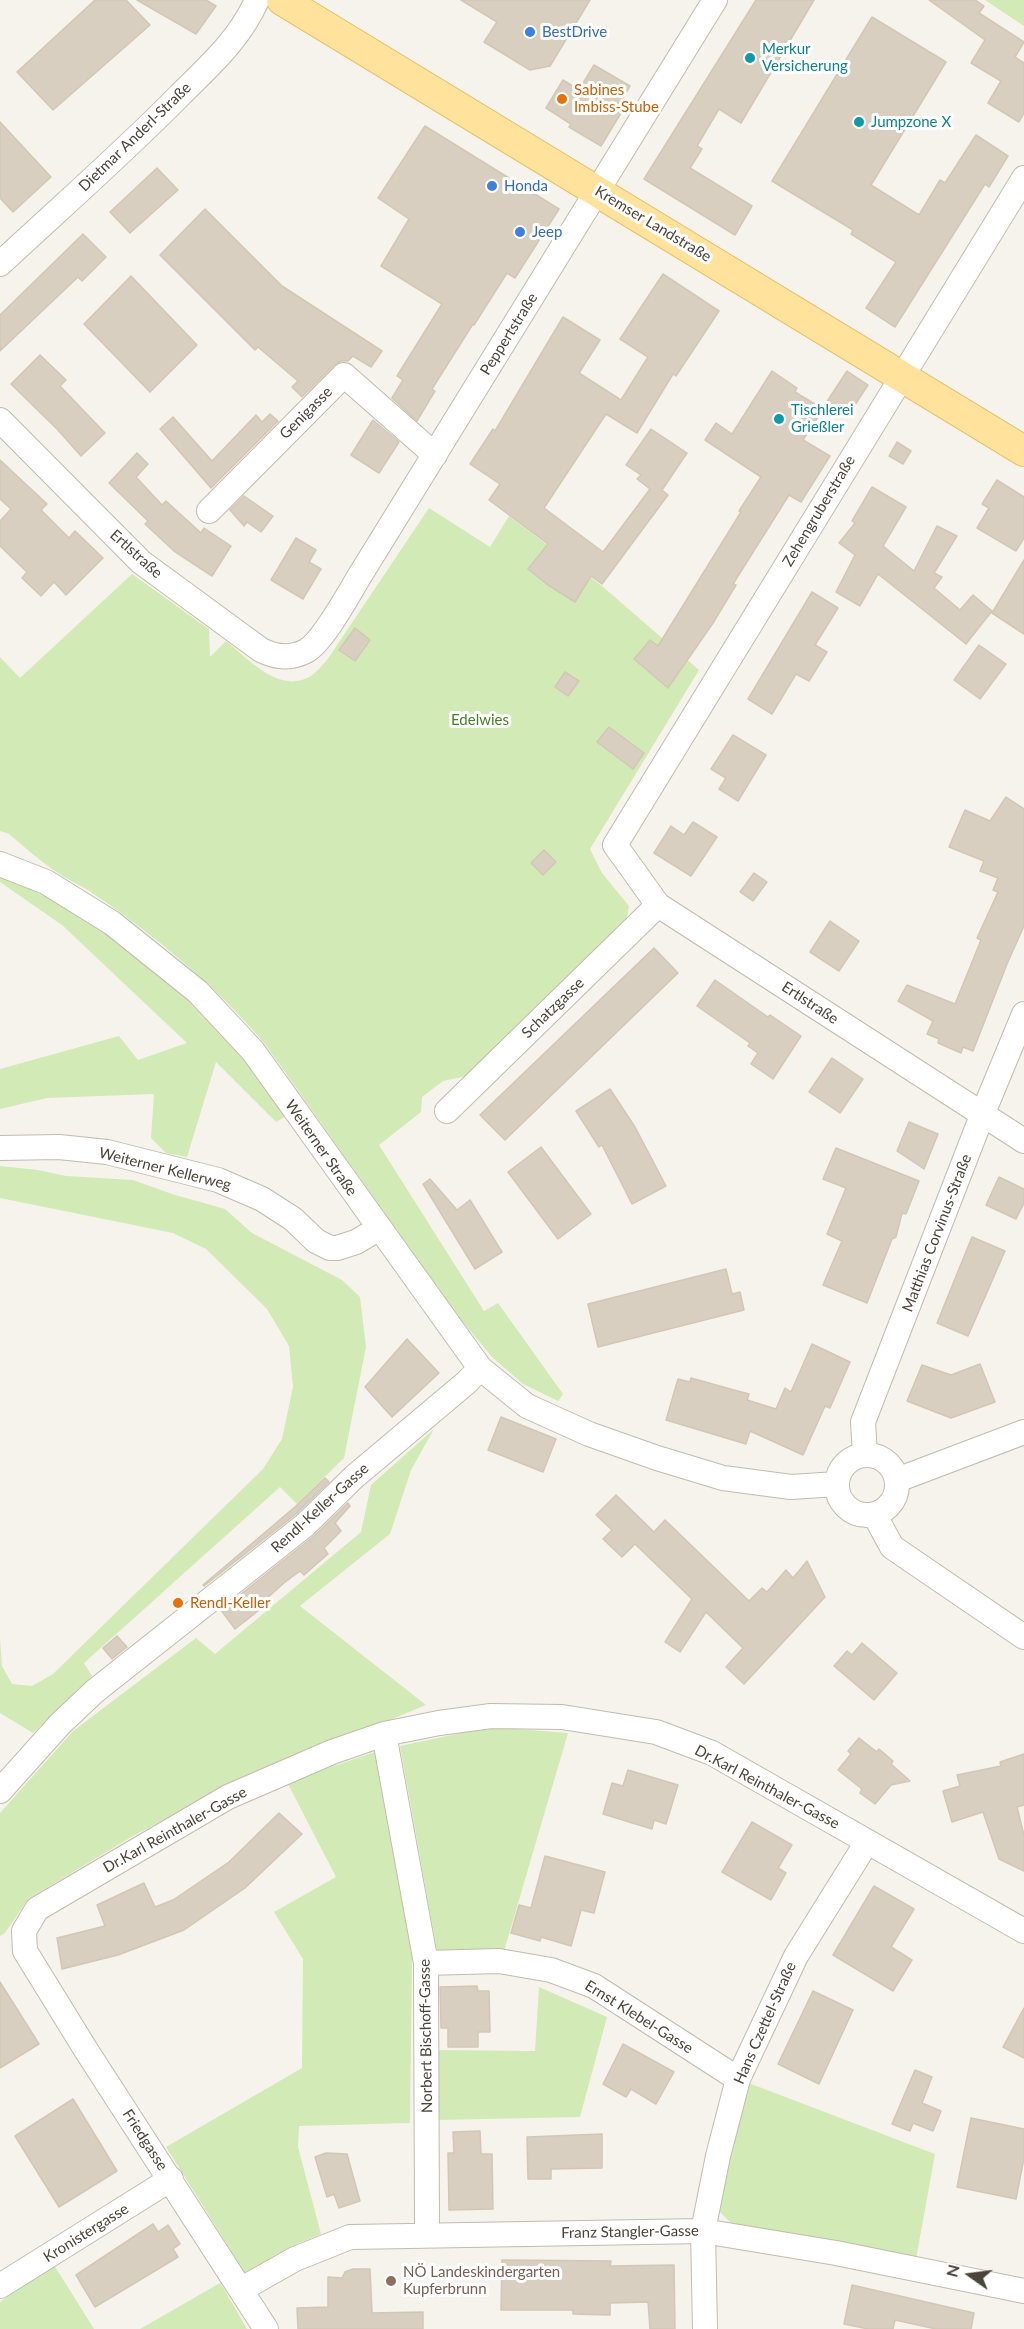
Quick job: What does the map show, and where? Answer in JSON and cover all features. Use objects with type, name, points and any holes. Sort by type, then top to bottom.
[{"type":"main road","name":"Kremser Landstraße","points":[[282,0],[1024,451]]},
{"type":"street","name":"Dietmar Anderl-Straße","points":[[0,264],[156,120],[231,44],[251,14],[257,0]]},
{"type":"street","name":"Peppertstraße","points":[[292,655],[306,651],[319,639],[715,0]]},
{"type":"street","name":"Zehengruberstraße","points":[[615,844],[1024,178]]},
{"type":"street","name":"Genigasse","points":[[209,511],[344,375],[435,455]]},
{"type":"street","name":"Ertlstraße","points":[[0,420],[141,562],[261,650],[274,656],[292,655]]},
{"type":"street","name":"Ertlstraße","points":[[615,844],[658,905],[1024,1141]]},
{"type":"street","name":"Weiterner Straße","points":[[0,864],[46,882],[80,901],[112,923],[198,992],[253,1051],[378,1229],[480,1368],[527,1406],[589,1434],[723,1478],[790,1487],[837,1484]]},
{"type":"street","name":"Schatzgasse","points":[[447,1111],[658,905]]},
{"type":"street","name":"Matthias Corvinus-Straße","points":[[865,1455],[863,1422],[1024,1014]]},
{"type":"street","name":"Weiterner Kellerweg","points":[[0,1148],[59,1147],[107,1152],[218,1180],[262,1199],[293,1219],[316,1241],[330,1248],[356,1242],[378,1229]]},
{"type":"street","name":"Rendl-Keller-Gasse","points":[[0,1791],[60,1724],[95,1691],[305,1525],[354,1477],[467,1382],[480,1368]]},
{"type":"street","points":[[897,1480],[1024,1432]]},
{"type":"street","points":[[865,1455],[882,1459],[889,1464],[897,1480],[897,1492],[892,1502],[884,1510],[865,1515],[848,1508],[842,1501],[837,1484],[839,1473],[845,1464],[854,1457],[865,1455]]},
{"type":"street","points":[[874,1514],[892,1547],[1024,1637]]},
{"type":"street","name":"Dr.Karl Reinthaler-Gasse","points":[[25,1951],[24,1931],[37,1909],[228,1797],[332,1752],[384,1734],[491,1716],[562,1717],[656,1732],[712,1754],[1024,1931]]},
{"type":"street","name":"Norbert Bischoff-Gasse","points":[[384,1734],[426,1963],[427,2234]]},
{"type":"street","name":"Hans Czettel-Straße","points":[[705,2329],[703,2231],[718,2156],[738,2079],[796,1956],[867,1842]]},
{"type":"street","name":"Friedgasse","points":[[25,1951],[266,2329]]},
{"type":"street","name":"Ernst Klebel-Gasse","points":[[426,1963],[499,1961],[551,1970],[594,1986],[738,2079]]},
{"type":"street","name":"Kronistergasse","points":[[0,2286],[171,2179]]},
{"type":"street","name":"Franz Stangler-Gasse","points":[[242,2289],[295,2259],[350,2237],[703,2231],[836,2253],[1024,2291]]},
{"type":"green space","points":[[985,0],[1024,0],[1024,26]]},
{"type":"green space","name":"Edelwies","points":[[429,508],[490,547],[509,516],[602,586],[699,670],[590,849],[602,873],[629,906],[627,917],[620,927],[467,1076],[443,1081],[422,1097],[421,1112],[379,1145],[484,1311],[498,1303],[563,1394],[558,1401],[523,1384],[492,1357],[457,1315],[265,1044],[246,1022],[182,961],[136,924],[88,890],[52,869],[9,834],[0,831],[0,657],[20,678],[132,574],[209,629],[210,657],[226,641],[265,672],[276,678],[299,681],[311,676],[327,660]]},
{"type":"green space","points":[[0,877],[34,890],[100,928],[163,977],[193,1003],[244,1057],[286,1116],[276,1122],[216,1062],[187,1157],[166,1153],[151,1138],[154,1094],[47,1098],[0,1109],[0,1069],[119,1036],[138,1060],[187,1043],[62,925],[0,882]]},
{"type":"green space","points":[[0,1166],[66,1176],[133,1180],[225,1209],[252,1233],[342,1280],[360,1297],[366,1347],[344,1458],[297,1504],[280,1487],[84,1663],[92,1676],[33,1733],[0,1713],[0,1638],[2,1666],[12,1684],[32,1686],[53,1674],[263,1469],[282,1439],[293,1387],[289,1346],[267,1309],[206,1249],[173,1233],[0,1198]]},
{"type":"green space","points":[[434,1429],[411,1470],[390,1534],[300,1606],[426,1705],[221,1790],[133,1836],[28,1899],[5,1933],[0,1936],[0,1813],[73,1731],[196,1638],[215,1654],[361,1532],[371,1485]]},
{"type":"green space","points":[[490,1727],[568,1733],[504,1951],[437,1950],[400,1746]]},
{"type":"green space","points":[[375,1752],[412,1957],[410,2123],[299,2126],[298,2147],[321,2234],[292,2246],[245,2273],[166,2147],[302,2068],[303,1959],[274,1912],[336,1877],[287,1782]]},
{"type":"green space","points":[[539,1987],[607,2017],[580,2117],[436,2120],[434,2050],[535,2051]]},
{"type":"green space","points":[[746,2082],[935,2154],[916,2259],[731,2223],[716,2208]]},
{"type":"green space","points":[[54,2265],[94,2329],[0,2329],[0,2302]]},
{"type":"green space","points":[[220,2283],[247,2329],[140,2329]]},
{"type":"building","points":[[95,0],[126,0],[150,25],[53,110],[17,72]]},
{"type":"building","points":[[137,0],[206,0],[216,6],[196,34]]},
{"type":"building","name":"BestDrive","points":[[461,0],[590,0],[550,66],[530,70],[484,42],[497,22]]},
{"type":"building","points":[[756,0],[814,0],[741,123],[719,109],[697,146],[702,149],[690,168],[752,206],[735,235],[644,179]]},
{"type":"building","points":[[929,0],[975,0],[984,6],[979,13],[1024,42],[1015,57],[1024,63],[1024,113],[1019,122],[988,103],[1001,81],[971,63],[985,40]]},
{"type":"building","name":"Jumpzone X","points":[[872,17],[946,62],[871,185],[919,215],[940,180],[945,183],[976,135],[1008,156],[989,187],[985,184],[895,327],[866,308],[896,262],[851,234],[853,230],[772,181]]},
{"type":"building","points":[[594,65],[630,86],[616,110],[621,113],[601,146],[569,127],[571,124],[546,108],[563,80],[579,90]]},
{"type":"building","points":[[0,122],[51,177],[13,212],[0,198]]},
{"type":"building","points":[[425,126],[559,209],[515,278],[507,273],[432,389],[435,391],[417,421],[392,398],[403,380],[397,376],[442,304],[381,266],[409,219],[378,198]]},
{"type":"building","points":[[157,168],[178,190],[130,233],[110,212]]},
{"type":"building","points":[[205,209],[282,286],[382,351],[371,367],[353,356],[348,361],[341,361],[334,365],[302,397],[292,387],[298,381],[258,347],[255,350],[160,255]]},
{"type":"building","points":[[83,234],[106,257],[82,281],[78,277],[0,351],[0,315]]},
{"type":"building","points":[[663,274],[719,311],[676,376],[673,374],[637,433],[606,414],[544,508],[603,552],[650,489],[637,479],[641,475],[626,465],[651,429],[687,453],[662,490],[668,495],[602,584],[591,576],[575,602],[528,569],[548,544],[489,500],[500,484],[470,464],[493,429],[495,431],[563,317],[600,340],[579,373],[621,400],[648,357],[620,339]]},
{"type":"building","points":[[131,276],[197,345],[150,392],[84,324]]},
{"type":"building","points":[[40,355],[66,380],[60,386],[105,433],[81,456],[11,384]]},
{"type":"building","points":[[772,371],[797,388],[795,392],[823,409],[803,440],[830,456],[801,502],[789,495],[733,584],[736,585],[713,623],[668,688],[634,659],[650,640],[658,646],[761,477],[705,440],[716,423],[732,434]]},
{"type":"building","points":[[847,371],[868,385],[847,417],[826,403]]},
{"type":"building","points":[[270,414],[278,421],[211,488],[160,429],[173,417],[212,461],[256,415],[262,422]]},
{"type":"building","points":[[373,420],[399,442],[379,473],[351,455]]},
{"type":"building","points":[[897,442],[911,451],[903,464],[889,456]]},
{"type":"building","points":[[137,453],[148,464],[136,477],[162,505],[166,501],[201,533],[204,528],[231,546],[212,576],[174,551],[145,524],[148,521],[109,483]]},
{"type":"building","points":[[0,460],[47,504],[41,510],[69,538],[75,531],[103,558],[66,595],[54,582],[41,596],[22,578],[27,572],[0,546],[0,521],[11,509],[0,499]]},
{"type":"building","points":[[997,480],[1024,497],[1024,538],[1016,551],[977,528],[989,508],[982,504]]},
{"type":"building","points":[[872,487],[906,507],[883,546],[914,571],[937,526],[957,536],[934,573],[942,577],[934,588],[960,610],[973,595],[992,611],[966,644],[878,574],[860,606],[836,592],[855,555],[839,543],[855,523],[852,521]]},
{"type":"building","points":[[244,496],[273,516],[261,532],[247,522],[244,526],[230,510]]},
{"type":"building","points":[[296,538],[316,550],[309,562],[321,569],[303,599],[271,580]]},
{"type":"building","points":[[1024,560],[1024,634],[992,613]]},
{"type":"building","points":[[812,592],[838,608],[815,645],[827,652],[809,681],[796,674],[772,714],[748,699]]},
{"type":"building","points":[[355,628],[370,640],[355,661],[339,650]]},
{"type":"building","points":[[979,645],[1006,664],[980,699],[954,680]]},
{"type":"building","points":[[565,672],[579,681],[568,696],[555,687]]},
{"type":"building","points":[[609,727],[644,753],[633,769],[597,742]]},
{"type":"building","points":[[733,735],[766,755],[738,801],[719,789],[726,778],[711,769]]},
{"type":"building","points":[[1006,797],[1024,809],[1024,926],[973,1051],[963,1047],[961,1053],[938,1043],[939,1039],[927,1034],[933,1021],[898,1001],[907,985],[955,1004],[981,940],[977,938],[998,892],[993,890],[998,878],[980,871],[984,861],[949,847],[965,810],[990,821]]},
{"type":"building","points":[[693,822],[717,837],[691,876],[654,853],[671,826],[684,835]]},
{"type":"building","points":[[544,850],[556,862],[543,875],[531,863]]},
{"type":"building","points":[[754,873],[767,882],[753,901],[740,892]]},
{"type":"building","points":[[830,921],[859,941],[839,971],[810,952]]},
{"type":"building","points":[[654,948],[678,973],[505,1140],[480,1115]]},
{"type":"building","points":[[715,980],[768,1017],[770,1015],[801,1036],[773,1079],[751,1064],[758,1053],[748,1046],[750,1043],[697,1006]]},
{"type":"building","points":[[832,1058],[863,1079],[840,1113],[809,1092]]},
{"type":"building","points":[[610,1089],[635,1127],[666,1186],[632,1204],[602,1145],[599,1147],[576,1111]]},
{"type":"building","points":[[909,1122],[938,1134],[924,1169],[897,1151]]},
{"type":"building","points":[[541,1147],[591,1214],[558,1239],[508,1172]]},
{"type":"building","points":[[836,1148],[919,1181],[906,1214],[902,1213],[896,1237],[892,1239],[867,1303],[823,1285],[842,1241],[827,1234],[846,1188],[823,1179]]},
{"type":"building","points":[[999,1177],[1024,1189],[1024,1203],[1016,1219],[986,1205]]},
{"type":"building","points":[[430,1179],[457,1210],[470,1200],[502,1252],[475,1269],[423,1184]]},
{"type":"building","points":[[972,1237],[1005,1251],[968,1336],[937,1323]]},
{"type":"building","points":[[726,1269],[732,1294],[740,1292],[744,1310],[598,1347],[588,1304]]},
{"type":"building","points":[[407,1339],[439,1373],[392,1417],[365,1387]]},
{"type":"building","points":[[812,1344],[850,1362],[830,1408],[825,1406],[803,1455],[750,1431],[746,1444],[666,1420],[678,1379],[690,1382],[691,1378],[749,1394],[747,1400],[776,1409],[785,1388],[791,1392]]},
{"type":"building","points":[[980,1364],[995,1402],[951,1418],[907,1401],[922,1365],[951,1375]]},
{"type":"building","points":[[501,1417],[556,1439],[543,1472],[488,1450]]},
{"type":"building","points":[[325,1478],[329,1482],[296,1514],[203,1585],[296,1506]]},
{"type":"building","points":[[616,1495],[654,1532],[665,1520],[749,1601],[762,1588],[767,1592],[786,1570],[793,1578],[807,1561],[825,1597],[744,1684],[726,1667],[743,1648],[706,1612],[680,1652],[665,1642],[692,1599],[635,1544],[622,1557],[603,1539],[612,1530],[596,1515]]},
{"type":"building","points":[[348,1503],[350,1506],[335,1523],[341,1531],[324,1548],[328,1554],[304,1575],[300,1571],[284,1583],[256,1608],[258,1611],[235,1629],[221,1610],[314,1536]]},
{"type":"building","points":[[117,1636],[127,1647],[112,1659],[103,1648]]},
{"type":"building","points":[[862,1643],[897,1673],[874,1700],[834,1666],[847,1651],[852,1655]]},
{"type":"building","points":[[859,1738],[877,1752],[879,1749],[893,1761],[891,1764],[910,1781],[891,1785],[875,1804],[860,1793],[862,1789],[838,1770],[851,1754],[848,1751]]},
{"type":"building","points":[[1024,1754],[1024,1805],[1017,1807],[1024,1835],[1024,1871],[999,1859],[983,1812],[952,1822],[943,1791],[960,1786],[957,1775],[1001,1766],[1000,1762]]},
{"type":"building","points":[[628,1770],[678,1785],[666,1824],[654,1820],[652,1829],[603,1814],[612,1783],[623,1786]]},
{"type":"building","points":[[279,1813],[302,1834],[245,1888],[184,1930],[118,1955],[62,1969],[57,1938],[105,1926],[97,1905],[144,1883],[155,1907],[173,1900],[229,1862]]},
{"type":"building","points":[[752,1822],[792,1845],[778,1868],[786,1873],[771,1900],[722,1872]]},
{"type":"building","points":[[545,1856],[605,1872],[594,1913],[581,1910],[571,1946],[541,1937],[540,1941],[511,1933],[519,1905],[531,1908]]},
{"type":"building","points":[[874,1886],[914,1909],[891,1947],[912,1960],[893,1991],[833,1955]]},
{"type":"building","points":[[0,1982],[39,2044],[0,2068]]},
{"type":"building","points":[[477,1986],[478,1991],[489,1991],[490,2032],[478,2032],[478,2047],[448,2047],[448,2028],[441,2028],[440,1987]]},
{"type":"building","points":[[813,1991],[853,2010],[819,2084],[778,2064]]},
{"type":"building","points":[[1024,2008],[1024,2058],[1003,2047]]},
{"type":"building","points":[[623,2044],[674,2072],[656,2104],[631,2089],[626,2097],[603,2084]]},
{"type":"building","points":[[915,2070],[932,2077],[922,2103],[941,2111],[933,2131],[913,2123],[910,2131],[892,2124]]},
{"type":"building","points":[[73,2099],[117,2171],[59,2207],[15,2136]]},
{"type":"building","points":[[971,2118],[1024,2129],[1024,2158],[1016,2199],[957,2187]]},
{"type":"building","points":[[480,2131],[481,2154],[492,2154],[493,2209],[449,2210],[448,2153],[454,2153],[453,2132]]},
{"type":"building","points":[[602,2134],[602,2168],[551,2169],[551,2179],[528,2179],[527,2137]]},
{"type":"building","points":[[326,2153],[347,2154],[360,2201],[339,2208],[334,2194],[327,2197],[315,2157]]},
{"type":"building","points":[[153,2224],[158,2232],[168,2225],[180,2244],[173,2249],[178,2257],[95,2307],[76,2275]]},
{"type":"building","points":[[502,2260],[611,2261],[610,2266],[674,2265],[675,2329],[650,2329],[648,2302],[610,2303],[610,2315],[573,2314],[573,2310],[501,2310]]},
{"type":"building","points":[[353,2269],[370,2269],[372,2313],[423,2312],[423,2329],[298,2329],[297,2308],[328,2307],[328,2277],[342,2278],[345,2272]]},
{"type":"building","points":[[852,2285],[974,2313],[971,2329],[936,2329],[895,2320],[893,2329],[868,2329],[844,2324]]},
{"type":"place","name":"BestDrive","points":[[530,32]]},
{"type":"place","name":"Merkur Versicherung","points":[[750,58]]},
{"type":"place","name":"Sabines Imbiss-Stube","points":[[562,99]]},
{"type":"place","name":"Jumpzone X","points":[[859,122]]},
{"type":"place","name":"Honda","points":[[492,186]]},
{"type":"place","name":"Jeep","points":[[520,232]]},
{"type":"place","name":"Tischlerei Grießler","points":[[779,419]]},
{"type":"place","name":"Rendl-Keller","points":[[178,1603]]},
{"type":"place","name":"NÖ Landeskindergarten Kupferbrunn","points":[[391,2281]]}]
